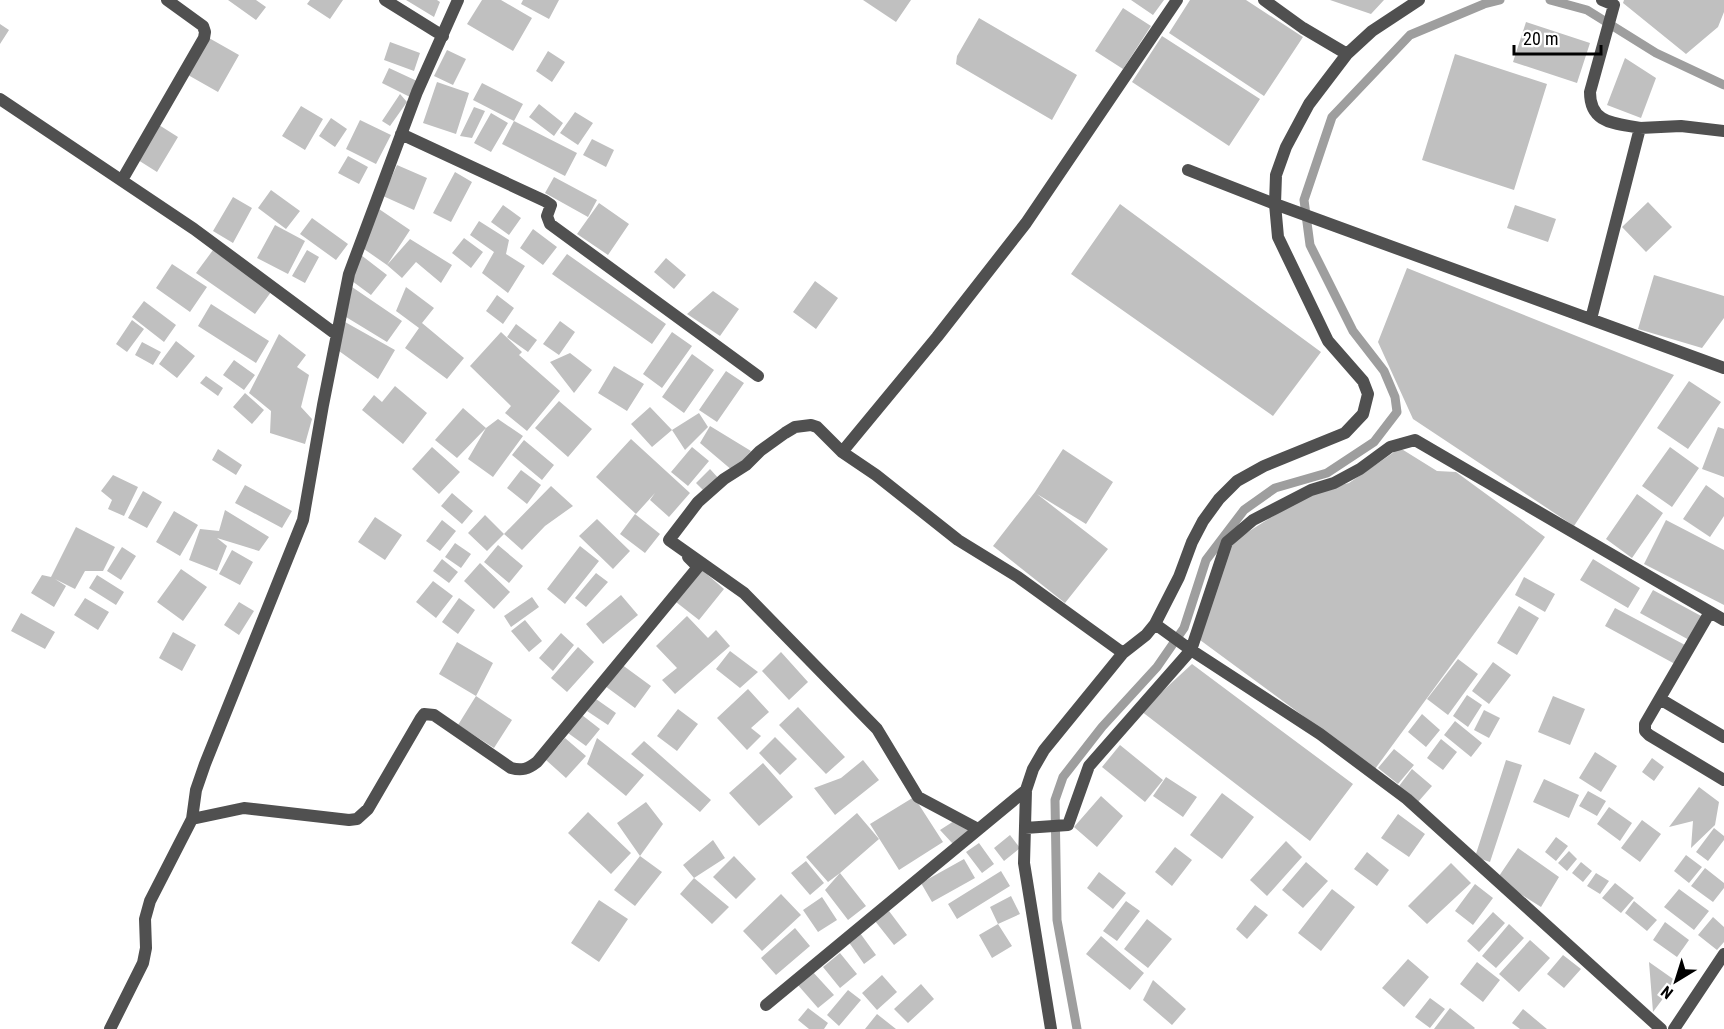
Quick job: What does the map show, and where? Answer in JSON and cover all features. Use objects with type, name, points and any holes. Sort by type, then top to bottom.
[{"type":"street","points":[[122,180],[204,38],[205,32],[198,21],[167,0]]},
{"type":"street","points":[[385,0],[443,36]]},
{"type":"street","points":[[110,1029],[143,963],[146,948],[145,919],[150,901],[192,819],[196,790],[205,764],[303,520],[349,274],[400,134],[458,0]]},
{"type":"street","points":[[842,452],[937,337],[1026,223],[1177,0]]},
{"type":"street","points":[[1264,0],[1303,28],[1347,54]]},
{"type":"street","points":[[1051,1029],[1024,863],[1030,827],[1026,790],[1033,769],[1044,750],[1123,653],[1159,626],[1192,542],[1203,521],[1225,493],[1237,481],[1264,466],[1345,433],[1357,422],[1367,406],[1368,394],[1362,381],[1328,341],[1278,237],[1275,204],[1276,175],[1286,147],[1309,104],[1347,54],[1372,31],[1419,0]]},
{"type":"street","points":[[1602,0],[1614,6],[1590,92],[1590,102],[1594,111],[1605,121],[1640,128],[1681,126],[1724,131]]},
{"type":"street","points":[[0,99],[194,229],[337,335]]},
{"type":"street","points":[[1591,319],[1640,128]]},
{"type":"street","points":[[400,134],[550,205],[547,216],[550,224],[758,376]]},
{"type":"street","points":[[1188,170],[1724,368]]},
{"type":"street","points":[[669,540],[698,502],[768,445],[795,427],[804,424],[817,427],[842,452],[876,475],[958,540],[1018,577],[1123,653]]},
{"type":"street","points":[[1030,827],[1068,825],[1089,766],[1191,650],[1227,542],[1253,520],[1311,490],[1334,483],[1360,469],[1390,447],[1415,440],[1724,620]]},
{"type":"street","points":[[192,819],[244,808],[357,819],[368,810],[421,718],[424,714],[429,713],[511,768],[519,771],[530,768],[698,567],[669,540]]},
{"type":"street","points":[[669,540],[744,593],[877,729],[918,797],[978,829]]},
{"type":"street","points":[[1710,612],[1646,724],[1645,731],[1724,780]]},
{"type":"street","points":[[1159,626],[1191,650],[1320,734],[1407,799],[1661,1029]]},
{"type":"street","points":[[1660,699],[1724,737]]},
{"type":"street","points":[[766,1005],[1026,790]]},
{"type":"street","points":[[1674,1029],[1724,954]]},
{"type":"building","points":[[228,0],[256,0],[266,7],[256,20]]},
{"type":"building","points":[[310,0],[343,0],[330,19],[307,4]]},
{"type":"building","points":[[406,0],[437,0],[440,2],[434,17]]},
{"type":"building","points":[[482,0],[501,0],[532,18],[513,51],[467,24]]},
{"type":"building","points":[[523,0],[559,0],[549,19],[521,4]]},
{"type":"building","points":[[863,0],[911,0],[896,22]]},
{"type":"building","points":[[1131,0],[1164,0],[1153,15]]},
{"type":"building","points":[[1190,0],[1246,0],[1303,37],[1264,96],[1169,33]]},
{"type":"building","points":[[1330,0],[1384,0],[1371,14]]},
{"type":"building","points":[[1624,0],[1724,0],[1724,12],[1718,27],[1686,54],[1623,3]]},
{"type":"building","points":[[1123,8],[1151,26],[1123,69],[1095,51]]},
{"type":"building","points":[[979,18],[1077,75],[1052,120],[956,64],[957,56]]},
{"type":"building","points":[[1526,22],[1590,43],[1577,83],[1513,62]]},
{"type":"building","points":[[0,24],[9,30],[0,44]]},
{"type":"building","points":[[1162,36],[1260,99],[1229,146],[1132,82]]},
{"type":"building","points":[[209,38],[239,55],[218,92],[188,75]]},
{"type":"building","points":[[390,42],[420,53],[414,71],[384,60]]},
{"type":"building","points":[[447,50],[466,59],[453,85],[434,76]]},
{"type":"building","points":[[548,51],[565,62],[552,82],[536,71]]},
{"type":"building","points":[[1455,54],[1547,84],[1514,190],[1422,160]]},
{"type":"building","points":[[1625,58],[1656,78],[1641,118],[1607,105]]},
{"type":"building","points":[[389,68],[417,81],[410,97],[382,83]]},
{"type":"building","points":[[437,82],[469,93],[456,134],[423,123]]},
{"type":"building","points":[[482,83],[523,104],[514,121],[473,100]]},
{"type":"building","points":[[400,94],[407,102],[390,126],[382,121]]},
{"type":"building","points":[[539,104],[563,123],[554,136],[529,117]]},
{"type":"building","points":[[301,106],[323,119],[305,150],[282,136]]},
{"type":"building","points":[[474,107],[485,111],[472,138],[460,136]]},
{"type":"building","points":[[575,112],[593,123],[578,145],[560,133]]},
{"type":"building","points":[[491,113],[508,123],[491,152],[474,143]]},
{"type":"building","points":[[331,118],[347,129],[335,147],[319,136]]},
{"type":"building","points":[[360,120],[391,135],[376,164],[346,149]]},
{"type":"building","points":[[514,121],[577,153],[565,176],[502,144]]},
{"type":"building","points":[[159,125],[178,137],[157,172],[138,160]]},
{"type":"building","points":[[592,139],[614,150],[606,167],[583,155]]},
{"type":"building","points":[[348,156],[368,167],[359,184],[338,173]]},
{"type":"building","points":[[397,165],[427,178],[414,210],[383,196]]},
{"type":"building","points":[[455,172],[472,182],[451,222],[433,213]]},
{"type":"building","points":[[554,177],[597,200],[588,217],[545,193]]},
{"type":"building","points":[[271,190],[300,211],[286,229],[258,208]]},
{"type":"building","points":[[233,197],[252,208],[233,243],[213,231]]},
{"type":"building","points":[[1648,202],[1672,227],[1646,252],[1622,227]]},
{"type":"building","points":[[599,203],[629,224],[608,255],[577,234]]},
{"type":"building","points":[[1120,204],[1321,352],[1273,416],[1071,274]]},
{"type":"building","points":[[503,205],[521,218],[509,235],[491,222]]},
{"type":"building","points":[[1515,205],[1556,219],[1548,242],[1507,228]]},
{"type":"building","points":[[379,209],[410,230],[387,265],[364,249]]},
{"type":"building","points":[[312,218],[348,244],[336,260],[300,234]]},
{"type":"building","points":[[479,221],[509,240],[506,254],[525,266],[508,293],[482,273],[494,252],[470,235]]},
{"type":"building","points":[[275,225],[305,241],[288,274],[257,258]]},
{"type":"building","points":[[533,229],[557,247],[543,265],[520,248]]},
{"type":"building","points":[[464,238],[483,252],[471,268],[452,253]]},
{"type":"building","points":[[410,239],[452,265],[441,283],[416,262],[402,278],[387,265]]},
{"type":"building","points":[[213,250],[271,292],[255,314],[196,273]]},
{"type":"building","points":[[307,250],[319,257],[305,283],[292,276]]},
{"type":"building","points":[[567,254],[666,324],[652,344],[552,274]]},
{"type":"building","points":[[361,255],[387,275],[371,295],[352,281]]},
{"type":"building","points":[[666,258],[686,275],[674,289],[654,272]]},
{"type":"building","points":[[172,264],[207,287],[190,312],[156,288]]},
{"type":"building","points":[[1407,268],[1674,375],[1574,526],[1413,419],[1378,342]]},
{"type":"building","points":[[1654,275],[1724,296],[1724,318],[1702,348],[1638,329]]},
{"type":"building","points":[[815,281],[838,298],[816,329],[793,312]]},
{"type":"building","points":[[352,287],[402,321],[387,342],[346,317]]},
{"type":"building","points":[[406,287],[434,308],[422,323],[464,358],[447,379],[405,348],[419,328],[396,311]]},
{"type":"building","points":[[713,291],[739,309],[720,336],[687,314]]},
{"type":"building","points":[[497,295],[514,308],[503,324],[486,311]]},
{"type":"building","points":[[144,301],[176,325],[164,342],[132,317]]},
{"type":"building","points":[[211,304],[269,341],[256,363],[198,326]]},
{"type":"building","points":[[132,320],[144,329],[127,352],[116,344]]},
{"type":"building","points":[[560,321],[575,332],[559,355],[543,344]]},
{"type":"building","points":[[345,322],[395,350],[378,379],[339,351]]},
{"type":"building","points":[[516,324],[537,340],[528,352],[507,337]]},
{"type":"building","points":[[501,332],[522,352],[519,355],[560,391],[527,431],[505,413],[511,406],[470,366]]},
{"type":"building","points":[[672,332],[692,346],[662,388],[643,374]]},
{"type":"building","points":[[279,334],[306,355],[297,367],[309,375],[301,407],[312,419],[305,444],[270,433],[271,411],[249,393]]},
{"type":"building","points":[[176,341],[195,356],[177,378],[159,364]]},
{"type":"building","points":[[142,342],[161,352],[153,365],[135,355]]},
{"type":"building","points":[[570,353],[592,370],[574,393],[550,362]]},
{"type":"building","points":[[692,354],[714,370],[684,413],[662,397]]},
{"type":"building","points":[[234,360],[255,375],[244,390],[223,375]]},
{"type":"building","points":[[614,366],[644,384],[627,411],[598,393]]},
{"type":"building","points":[[726,371],[744,383],[717,422],[699,410]]},
{"type":"building","points":[[206,376],[223,388],[218,396],[200,383]]},
{"type":"building","points":[[1689,381],[1721,402],[1688,449],[1657,428]]},
{"type":"building","points":[[395,386],[427,413],[403,444],[362,410],[374,395],[382,402]]},
{"type":"building","points":[[245,393],[264,410],[252,424],[233,407]]},
{"type":"building","points":[[559,401],[592,429],[568,457],[535,428]]},
{"type":"building","points":[[650,407],[672,430],[652,447],[631,424]]},
{"type":"building","points":[[463,408],[486,428],[457,458],[435,440]]},
{"type":"building","points":[[699,413],[708,427],[685,450],[672,430]]},
{"type":"building","points":[[498,419],[523,436],[493,477],[468,459],[486,428]]},
{"type":"building","points":[[710,426],[751,451],[733,471],[700,443]]},
{"type":"building","points":[[1718,427],[1724,429],[1724,477],[1702,469]]},
{"type":"building","points":[[631,439],[690,493],[669,517],[650,500],[655,493],[636,514],[596,477]]},
{"type":"building","points":[[524,440],[554,465],[542,480],[512,455]]},
{"type":"building","points":[[432,447],[460,472],[439,494],[412,469]]},
{"type":"building","points":[[692,447],[709,461],[688,486],[671,472]]},
{"type":"building","points":[[1670,447],[1699,468],[1672,507],[1642,486]]},
{"type":"building","points":[[1400,448],[1437,471],[1456,472],[1545,537],[1375,769],[1200,640],[1232,542],[1310,493],[1349,483]]},
{"type":"building","points":[[218,449],[242,465],[236,475],[212,460]]},
{"type":"building","points":[[1063,449],[1113,482],[1086,524],[1037,494],[1108,549],[1065,603],[993,546],[1035,492]]},
{"type":"building","points":[[710,469],[720,480],[706,493],[696,483]]},
{"type":"building","points":[[521,470],[541,485],[527,504],[507,488]]},
{"type":"building","points":[[113,475],[138,487],[124,516],[108,509],[112,500],[101,491]]},
{"type":"building","points":[[245,485],[292,511],[282,528],[235,503]]},
{"type":"building","points":[[1706,485],[1724,498],[1724,516],[1710,537],[1683,519]]},
{"type":"building","points":[[551,486],[573,506],[545,526],[522,550],[504,534]]},
{"type":"building","points":[[143,491],[162,502],[147,528],[128,518]]},
{"type":"building","points":[[452,493],[473,511],[462,524],[441,506]]},
{"type":"building","points":[[1637,494],[1663,513],[1632,558],[1606,539]]},
{"type":"building","points":[[225,510],[269,537],[259,551],[217,538],[227,546],[217,571],[189,560],[200,529],[219,531]]},
{"type":"building","points":[[174,511],[198,525],[180,556],[156,542]]},
{"type":"building","points":[[635,514],[660,534],[645,553],[620,534]]},
{"type":"building","points":[[485,515],[504,534],[487,551],[468,533]]},
{"type":"building","points":[[375,517],[402,535],[385,560],[358,542]]},
{"type":"building","points":[[597,519],[630,551],[613,569],[579,536]]},
{"type":"building","points":[[442,520],[456,531],[440,551],[426,541]]},
{"type":"building","points":[[1666,520],[1724,550],[1724,605],[1644,564]]},
{"type":"building","points":[[76,527],[115,547],[103,571],[85,571],[75,589],[55,579],[66,586],[54,607],[31,593],[42,575],[51,577]]},
{"type":"building","points":[[455,543],[471,554],[461,568],[445,557]]},
{"type":"building","points":[[498,545],[523,566],[509,583],[484,562]]},
{"type":"building","points":[[580,546],[599,561],[565,604],[547,589]]},
{"type":"building","points":[[122,547],[136,556],[121,580],[107,571]]},
{"type":"building","points":[[232,550],[253,562],[240,585],[219,574]]},
{"type":"building","points":[[442,559],[458,572],[449,583],[433,571]]},
{"type":"building","points":[[1593,559],[1640,588],[1628,608],[1580,580]]},
{"type":"building","points":[[480,563],[510,592],[494,609],[464,581]]},
{"type":"building","points":[[181,569],[207,587],[183,621],[157,602]]},
{"type":"building","points":[[702,570],[724,589],[699,620],[676,602]]},
{"type":"building","points":[[596,573],[608,582],[586,607],[575,598]]},
{"type":"building","points":[[97,575],[124,592],[116,605],[89,588]]},
{"type":"building","points":[[1524,577],[1555,594],[1545,612],[1515,595]]},
{"type":"building","points":[[433,581],[453,596],[436,618],[416,602]]},
{"type":"building","points":[[1653,590],[1703,617],[1691,641],[1640,613]]},
{"type":"building","points":[[621,595],[638,615],[603,644],[586,624]]},
{"type":"building","points":[[532,597],[539,607],[511,627],[504,616]]},
{"type":"building","points":[[85,598],[109,612],[98,630],[74,615]]},
{"type":"building","points":[[459,598],[475,610],[458,634],[442,622]]},
{"type":"building","points":[[239,602],[254,611],[239,635],[224,625]]},
{"type":"building","points":[[1519,606],[1539,618],[1517,655],[1497,643]]},
{"type":"building","points":[[1615,608],[1685,645],[1675,664],[1605,626]]},
{"type":"building","points":[[21,613],[55,632],[45,649],[11,631]]},
{"type":"building","points":[[687,616],[708,638],[716,630],[730,646],[675,694],[662,680],[677,668],[656,646]]},
{"type":"building","points":[[525,620],[542,641],[529,652],[511,631]]},
{"type":"building","points":[[173,632],[196,645],[182,671],[159,658]]},
{"type":"building","points":[[561,633],[574,645],[553,671],[539,658]]},
{"type":"building","points":[[457,642],[493,663],[476,696],[439,674]]},
{"type":"building","points":[[578,647],[594,662],[567,692],[551,678]]},
{"type":"building","points":[[730,651],[758,672],[740,688],[716,669]]},
{"type":"building","points":[[781,652],[808,682],[789,700],[762,671]]},
{"type":"building","points":[[1458,659],[1478,674],[1448,715],[1427,699]]},
{"type":"building","points":[[1493,662],[1511,675],[1489,704],[1472,691]]},
{"type":"building","points":[[621,664],[651,686],[635,708],[605,686]]},
{"type":"building","points":[[1192,664],[1353,784],[1310,841],[1141,711]]},
{"type":"building","points":[[748,689],[769,712],[751,728],[761,736],[747,750],[717,718]]},
{"type":"building","points":[[1467,695],[1482,705],[1468,727],[1453,716]]},
{"type":"building","points":[[476,696],[512,720],[494,748],[458,725]]},
{"type":"building","points":[[1553,696],[1585,709],[1570,745],[1538,732]]},
{"type":"building","points":[[596,699],[616,713],[608,725],[587,711]]},
{"type":"building","points":[[798,707],[845,757],[826,774],[779,725]]},
{"type":"building","points":[[678,709],[698,724],[677,751],[657,736]]},
{"type":"building","points":[[1484,710],[1500,718],[1489,738],[1474,730]]},
{"type":"building","points":[[1422,714],[1440,730],[1426,747],[1408,732]]},
{"type":"building","points":[[582,715],[600,729],[586,746],[568,733]]},
{"type":"building","points":[[1455,721],[1482,743],[1471,757],[1444,735]]},
{"type":"building","points":[[775,737],[797,759],[780,775],[759,753]]},
{"type":"building","points":[[565,738],[586,756],[566,778],[546,760]]},
{"type":"building","points":[[597,738],[644,775],[626,796],[587,764]]},
{"type":"building","points":[[1441,739],[1457,752],[1443,770],[1427,758]]},
{"type":"building","points":[[644,741],[711,800],[700,812],[631,754]]},
{"type":"building","points":[[1120,745],[1163,780],[1145,802],[1102,767]]},
{"type":"building","points":[[1394,749],[1414,765],[1398,784],[1378,768]]},
{"type":"building","points":[[1595,752],[1617,766],[1601,792],[1579,778]]},
{"type":"building","points":[[1652,758],[1664,767],[1654,781],[1642,772]]},
{"type":"building","points":[[863,760],[879,780],[835,815],[814,788],[841,778]]},
{"type":"building","points":[[1506,760],[1522,765],[1490,862],[1475,857]]},
{"type":"building","points":[[763,763],[793,797],[759,826],[729,793]]},
{"type":"building","points":[[1412,769],[1432,786],[1418,802],[1399,786]]},
{"type":"building","points":[[1166,777],[1197,797],[1183,817],[1153,796]]},
{"type":"building","points":[[1544,779],[1579,795],[1569,818],[1533,802]]},
{"type":"building","points":[[1699,787],[1719,802],[1715,825],[1691,848],[1693,821],[1669,827]]},
{"type":"building","points":[[1588,791],[1606,801],[1597,816],[1579,806]]},
{"type":"building","points":[[1222,793],[1254,817],[1222,859],[1190,835]]},
{"type":"building","points":[[1101,796],[1123,816],[1097,847],[1074,827]]},
{"type":"building","points":[[914,797],[943,842],[899,870],[870,824]]},
{"type":"building","points":[[646,802],[663,824],[640,856],[617,823]]},
{"type":"building","points":[[1609,807],[1632,823],[1620,841],[1597,824]]},
{"type":"building","points":[[588,812],[631,853],[611,874],[568,833]]},
{"type":"building","points":[[857,813],[879,839],[828,882],[806,857]]},
{"type":"building","points":[[1398,814],[1425,834],[1409,857],[1381,838]]},
{"type":"building","points":[[1642,820],[1661,834],[1640,862],[1621,848]]},
{"type":"building","points":[[954,821],[969,830],[953,844],[940,830]]},
{"type":"building","points":[[1714,828],[1724,836],[1724,840],[1708,861],[1696,852]]},
{"type":"building","points":[[1010,835],[1020,848],[1004,861],[994,848]]},
{"type":"building","points":[[1556,837],[1568,846],[1556,861],[1545,852]]},
{"type":"building","points":[[713,840],[725,858],[694,878],[683,865]]},
{"type":"building","points":[[1286,841],[1302,857],[1267,896],[1250,880]]},
{"type":"building","points":[[979,843],[994,864],[982,873],[966,852]]},
{"type":"building","points":[[1175,847],[1192,860],[1172,886],[1155,872]]},
{"type":"building","points":[[1518,848],[1559,877],[1541,907],[1497,879]]},
{"type":"building","points":[[1569,851],[1577,859],[1567,871],[1558,863]]},
{"type":"building","points":[[1367,852],[1389,870],[1377,886],[1354,869]]},
{"type":"building","points":[[1686,855],[1702,867],[1689,883],[1674,871]]},
{"type":"building","points":[[640,856],[662,872],[635,906],[614,890]]},
{"type":"building","points":[[734,856],[756,879],[736,899],[713,877]]},
{"type":"building","points":[[964,859],[975,878],[932,902],[921,883]]},
{"type":"building","points":[[806,861],[824,883],[810,895],[791,873]]},
{"type":"building","points":[[1306,862],[1328,881],[1303,908],[1282,890]]},
{"type":"building","points":[[1581,862],[1592,871],[1583,882],[1572,873]]},
{"type":"building","points":[[1451,863],[1471,883],[1427,924],[1408,906]]},
{"type":"building","points":[[1705,868],[1724,883],[1724,888],[1713,902],[1691,886]]},
{"type":"building","points":[[1001,871],[1010,886],[957,919],[948,904]]},
{"type":"building","points":[[1099,872],[1126,893],[1113,909],[1087,888]]},
{"type":"building","points":[[840,873],[866,906],[848,920],[825,890]]},
{"type":"building","points":[[1596,873],[1609,881],[1600,894],[1587,886]]},
{"type":"building","points":[[694,878],[729,907],[712,924],[680,894]]},
{"type":"building","points":[[1615,883],[1634,898],[1621,913],[1602,898]]},
{"type":"building","points":[[1475,884],[1493,898],[1473,925],[1455,911]]},
{"type":"building","points":[[1332,889],[1355,907],[1321,951],[1298,933]]},
{"type":"building","points":[[1679,889],[1709,911],[1694,930],[1664,907]]},
{"type":"building","points":[[781,894],[801,915],[762,951],[743,931]]},
{"type":"building","points":[[1011,896],[1020,914],[998,924],[990,907]]},
{"type":"building","points":[[822,897],[837,920],[818,932],[803,910]]},
{"type":"building","points":[[599,900],[628,919],[599,962],[571,943]]},
{"type":"building","points":[[1126,901],[1140,911],[1117,941],[1103,931]]},
{"type":"building","points":[[1634,901],[1657,920],[1647,931],[1625,913]]},
{"type":"building","points":[[1255,905],[1268,915],[1247,939],[1236,929]]},
{"type":"building","points":[[889,911],[907,935],[894,945],[875,921]]},
{"type":"building","points":[[1493,912],[1505,923],[1479,952],[1467,941]]},
{"type":"building","points":[[1713,917],[1724,927],[1724,942],[1717,950],[1698,935]]},
{"type":"building","points":[[1147,919],[1172,939],[1148,968],[1124,949]]},
{"type":"building","points":[[1665,922],[1689,940],[1677,957],[1653,940]]},
{"type":"building","points":[[998,924],[1012,946],[992,958],[979,935]]},
{"type":"building","points":[[1509,924],[1524,938],[1496,968],[1482,956]]},
{"type":"building","points":[[795,928],[810,946],[776,975],[761,958]]},
{"type":"building","points":[[860,933],[876,955],[864,964],[848,941]]},
{"type":"building","points":[[1101,936],[1144,973],[1130,990],[1086,954]]},
{"type":"building","points":[[1530,940],[1550,958],[1519,992],[1499,974]]},
{"type":"building","points":[[840,953],[857,974],[840,988],[823,967]]},
{"type":"building","points":[[1563,955],[1581,969],[1564,988],[1547,974]]},
{"type":"building","points":[[1408,959],[1429,977],[1404,1007],[1382,988]]},
{"type":"building","points":[[1477,962],[1500,980],[1483,1002],[1460,984]]},
{"type":"building","points":[[1649,962],[1676,981],[1653,1012]]},
{"type":"building","points":[[812,971],[834,995],[818,1008],[797,984]]},
{"type":"building","points":[[882,975],[897,992],[877,1010],[862,993]]},
{"type":"building","points":[[1153,980],[1186,1009],[1172,1025],[1143,1000]]},
{"type":"building","points":[[921,984],[934,999],[908,1023],[894,1009]]},
{"type":"building","points":[[848,990],[861,1000],[839,1026],[827,1015]]},
{"type":"building","points":[[1430,998],[1445,1009],[1430,1028],[1415,1017]]},
{"type":"building","points":[[808,1008],[828,1023],[824,1029],[809,1029],[798,1020]]},
{"type":"building","points":[[1450,1008],[1475,1028],[1434,1029]]},
{"type":"building","points":[[1523,1009],[1547,1029],[1520,1029],[1512,1023]]},
{"type":"building","points":[[877,1014],[896,1029],[865,1029]]},
{"type":"waterway","points":[[1077,1029],[1057,920],[1055,800],[1063,777],[1102,727],[1157,667],[1184,628],[1206,560],[1244,510],[1275,488],[1327,473],[1374,442],[1397,412],[1395,397],[1384,371],[1353,331],[1310,245],[1304,200],[1332,117],[1410,35],[1484,4],[1500,0]]},
{"type":"waterway","points":[[1550,0],[1587,10],[1656,53],[1724,85]]}]
